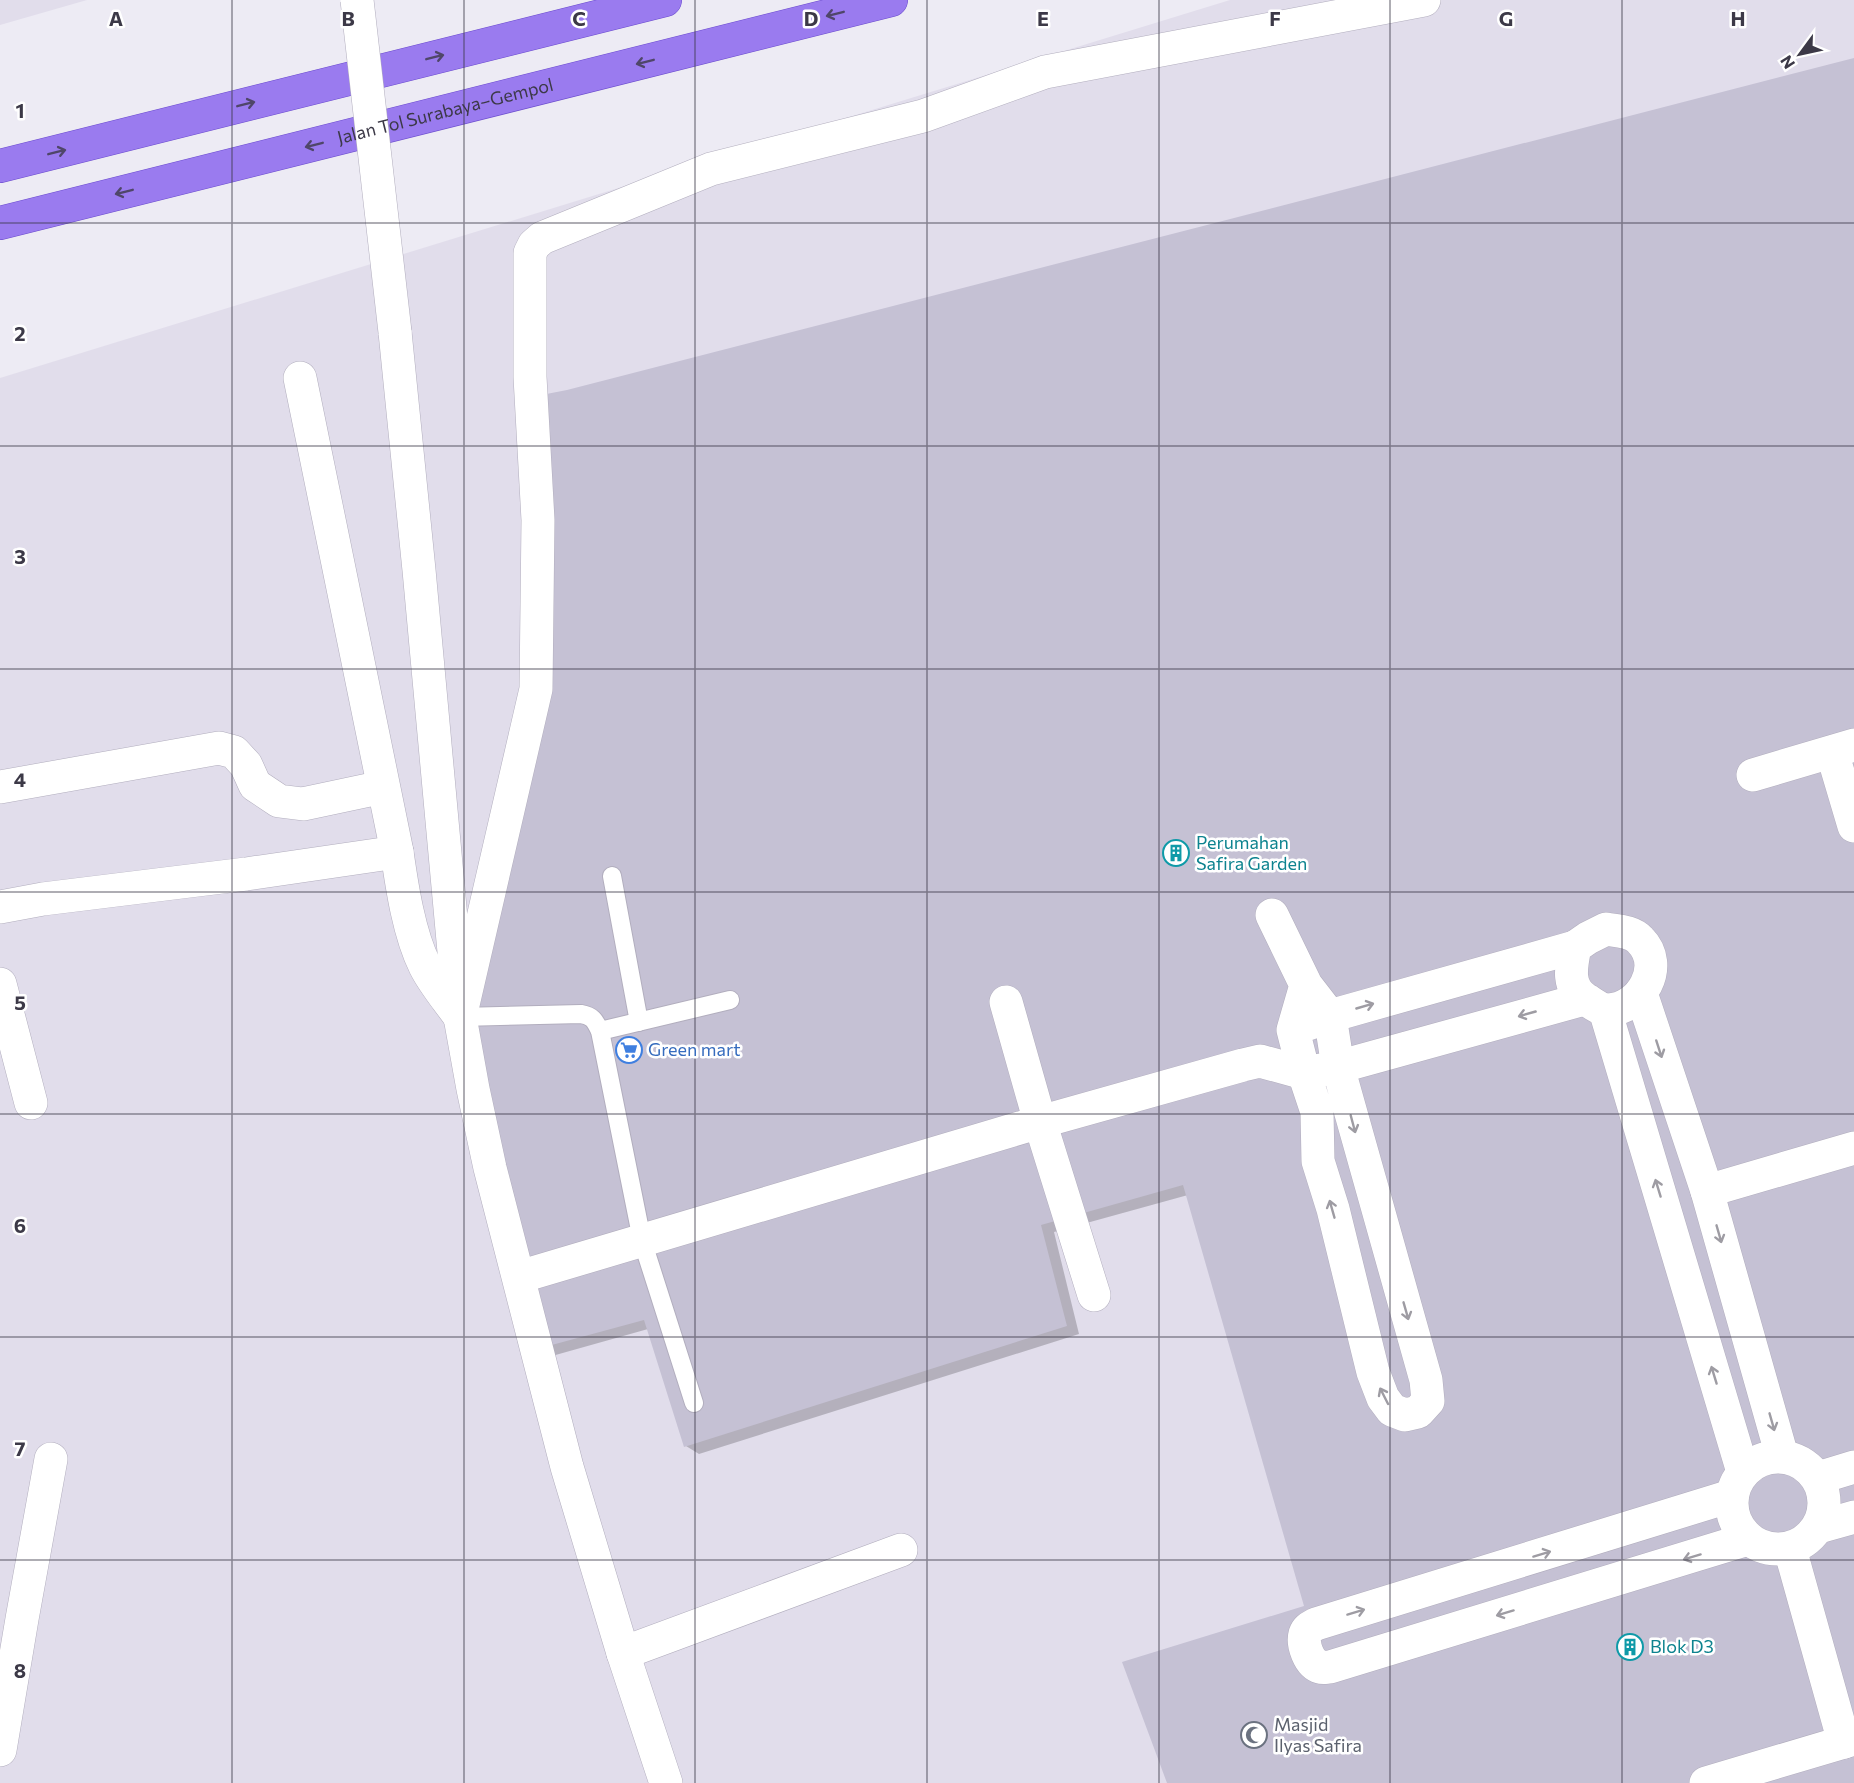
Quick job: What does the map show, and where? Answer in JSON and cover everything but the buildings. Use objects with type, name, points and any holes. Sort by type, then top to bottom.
[{"type":"highway","points":[[0,166],[665,0]]},
{"type":"highway","name":"Jalan Tol Surabaya–Gempol","points":[[0,223],[891,0]]},
{"type":"street","points":[[357,0],[395,332],[460,1017],[490,1168],[567,1467],[623,1653],[666,1783]]},
{"type":"street","points":[[460,1017],[536,688],[538,520],[530,377],[530,254],[534,245],[542,238],[711,170],[923,116],[1045,72],[1424,0]]},
{"type":"street","points":[[300,378],[397,852],[401,882],[417,948],[431,976],[460,1017]]},
{"type":"street","points":[[0,787],[219,748],[234,752],[246,765],[255,785],[279,801],[303,804],[383,787]]},
{"type":"street","points":[[1753,775],[1843,748],[1854,825]]},
{"type":"street","points":[[0,907],[43,899],[397,852]]},
{"type":"street","points":[[1272,915],[1306,985],[1330,1016],[1338,1067],[1426,1380],[1428,1401],[1418,1412],[1405,1415],[1392,1410],[1383,1398],[1373,1372],[1333,1209],[1318,1161],[1317,1112],[1293,1030],[1306,985]]},
{"type":"street","points":[[519,1277],[1040,1122],[1260,1061],[1293,1030],[1330,1016],[1575,947],[1606,929],[1627,932],[1640,939],[1650,954],[1651,977],[1641,993],[1626,1006],[1594,1004],[1338,1067],[1304,1073],[1260,1061]]},
{"type":"street","points":[[1575,947],[1571,967],[1572,984],[1594,1004],[1737,1484],[1737,1525],[1748,1539],[1770,1550],[1790,1549],[1807,1540],[1819,1527],[1825,1502],[1818,1478],[1802,1463],[1782,1456],[1764,1458],[1737,1484],[1316,1624],[1309,1628],[1305,1635],[1307,1651],[1312,1662],[1320,1667],[1330,1667],[1748,1539]]},
{"type":"street","points":[[0,984],[31,1103]]},
{"type":"street","points":[[1641,993],[1707,1191],[1782,1456]]},
{"type":"street","points":[[1006,1002],[1040,1122],[1094,1295]]},
{"type":"street","points":[[1707,1191],[1854,1148]]},
{"type":"street","points":[[1,1740],[51,1459]]},
{"type":"street","points":[[1818,1478],[1854,1467]]},
{"type":"street","points":[[1819,1527],[1854,1517]]},
{"type":"street","points":[[1726,1780],[1849,1740],[1790,1549]]},
{"type":"street","points":[[623,1653],[900,1550]]},
{"type":"lane","points":[[612,876],[639,1022]]},
{"type":"lane","points":[[600,1031],[730,1000]]},
{"type":"lane","points":[[460,1017],[581,1014],[590,1015],[594,1019],[600,1031],[642,1240],[694,1403]]},
{"type":"shaded area","points":[[0,0],[87,0],[0,25]]},
{"type":"shaded area","points":[[1230,0],[1854,0],[1854,1783],[0,1783],[0,378]]},
{"type":"place","name":"Perumahan Safira Garden","points":[[1176,853]]},
{"type":"place","name":"Green mart","points":[[629,1050]]},
{"type":"place","name":"Blok D3","points":[[1630,1647]]},
{"type":"place","name":"Masjid Ilyas Safira","points":[[1254,1735]]}]
